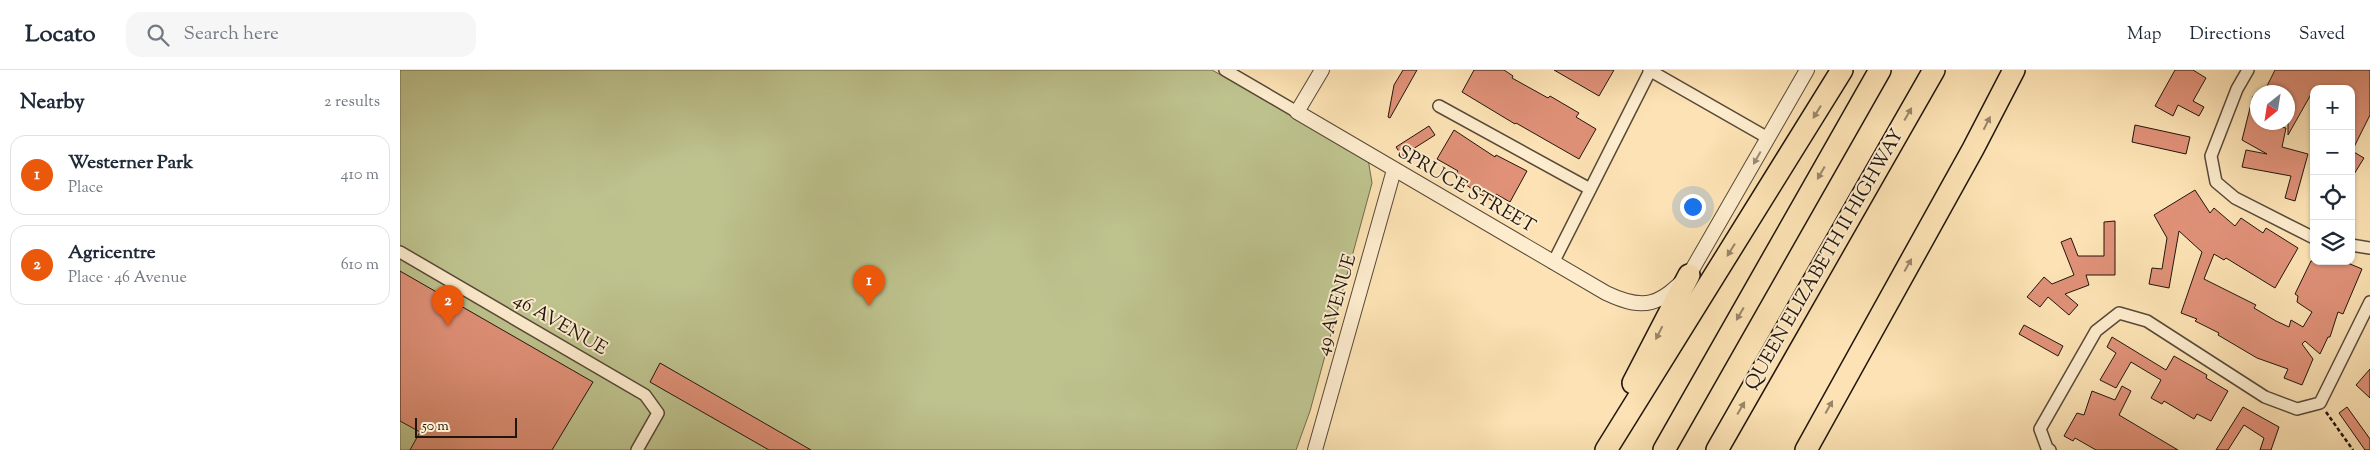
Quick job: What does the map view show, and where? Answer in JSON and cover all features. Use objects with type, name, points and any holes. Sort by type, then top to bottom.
[{"type":"highway","points":[[1606,450],[1842,70]]},
{"type":"highway","points":[[1664,450],[1880,70]]},
{"type":"highway","name":"QUEEN ELIZABETH II HIGHWAY","points":[[1717,450],[1934,70]]},
{"type":"highway","points":[[1806,450],[1973,149],[2014,70]]},
{"type":"highway","points":[[1598,450],[1690,275]]},
{"type":"street","name":"SPRUCE STREET","points":[[1225,70],[1553,263],[1606,293],[1632,302],[1654,302],[1664,298],[1690,275],[1806,70]]},
{"type":"street","points":[[1297,112],[1322,70]]},
{"type":"street","points":[[1553,263],[1649,70],[1768,138]]},
{"type":"street","points":[[2248,70],[2237,89],[2211,156],[2216,182],[2235,198],[2310,236]]},
{"type":"street","points":[[1439,106],[1590,189]]},
{"type":"street","name":"49 AVENUE","points":[[1315,450],[1394,170]]},
{"type":"street","points":[[2355,246],[2370,248]]},
{"type":"street","name":"46 AVENUE","points":[[400,252],[645,395],[658,413],[637,450]]},
{"type":"street","points":[[2050,450],[2047,448],[2040,429],[2096,331],[2119,313],[2147,321],[2265,397],[2297,410],[2320,403],[2370,302]]},
{"type":"path","points":[[2320,403],[2352,450]]},
{"type":"green space","points":[[400,70],[1212,70],[1368,159],[1372,183],[1310,411],[1296,450],[400,450]]},
{"type":"building","points":[[1403,70],[1417,70],[1390,118],[1388,117],[1394,85]]},
{"type":"building","points":[[1474,70],[1504,70],[1513,76],[1512,78],[1548,98],[1550,96],[1579,113],[1576,117],[1596,129],[1579,159],[1462,92]]},
{"type":"building","points":[[1554,70],[1614,70],[1599,96]]},
{"type":"building","points":[[2175,70],[2193,70],[2206,78],[2193,101],[2204,107],[2199,116],[2178,105],[2173,116],[2155,106]]},
{"type":"building","points":[[2275,70],[2370,70],[2370,115],[2355,145],[2355,85],[2310,85],[2310,96],[2295,123],[2295,85],[2268,85]]},
{"type":"building","points":[[2250,108],[2250,130],[2286,130],[2282,147],[2308,154],[2295,201],[2285,198],[2291,176],[2242,167],[2246,150],[2267,154],[2242,140]]},
{"type":"building","points":[[2135,125],[2190,137],[2186,154],[2132,142]]},
{"type":"building","points":[[1429,126],[1435,135],[1402,156],[1396,147]]},
{"type":"building","points":[[1454,130],[1495,157],[1496,155],[1527,171],[1510,202],[1496,194],[1493,201],[1476,192],[1454,176],[1458,171],[1437,159]]},
{"type":"building","points":[[2355,153],[2364,158],[2355,173]]},
{"type":"building","points":[[2195,190],[2210,213],[2214,208],[2235,226],[2241,218],[2263,233],[2266,228],[2298,248],[2275,288],[2226,258],[2224,260],[2214,254],[2204,279],[2256,305],[2254,308],[2289,327],[2291,320],[2303,327],[2312,312],[2297,302],[2298,296],[2295,294],[2310,263],[2310,265],[2352,265],[2362,269],[2343,314],[2338,312],[2330,337],[2328,337],[2320,354],[2305,341],[2302,344],[2313,359],[2302,385],[2284,378],[2288,369],[2257,358],[2218,335],[2219,333],[2195,321],[2197,319],[2181,313],[2202,252],[2179,231],[2169,288],[2149,284],[2152,268],[2162,269],[2167,238],[2154,215]]},
{"type":"building","points":[[2115,221],[2115,275],[2086,275],[2089,285],[2065,294],[2078,305],[2069,315],[2048,297],[2040,307],[2027,297],[2044,277],[2052,284],[2074,275],[2061,242],[2071,238],[2078,256],[2104,256],[2104,222]]},
{"type":"building","points":[[400,271],[593,382],[552,450],[410,450],[420,432],[400,421]]},
{"type":"building","points":[[2024,325],[2063,346],[2058,356],[2019,334]]},
{"type":"building","points":[[2112,337],[2166,370],[2174,356],[2207,375],[2206,378],[2228,391],[2211,421],[2197,414],[2194,419],[2164,401],[2162,404],[2151,398],[2161,380],[2131,362],[2116,388],[2100,380],[2116,353],[2107,347]]},
{"type":"building","points":[[660,363],[811,450],[769,450],[650,382]]},
{"type":"building","points":[[2370,369],[2370,398],[2356,385]]},
{"type":"building","points":[[2122,386],[2131,391],[2119,415],[2178,450],[2096,450],[2075,438],[2073,441],[2064,436],[2077,413],[2084,415],[2092,391],[2115,400]]},
{"type":"building","points":[[2243,407],[2279,427],[2271,450],[2260,450],[2264,438],[2244,425],[2228,450],[2216,450]]},
{"type":"building","points":[[2347,407],[2370,439],[2370,450],[2365,450],[2339,413]]},
{"type":"place","name":"Westerner Park","points":[[869,306]]},
{"type":"place","name":"Agricentre","points":[[448,326]]}]
